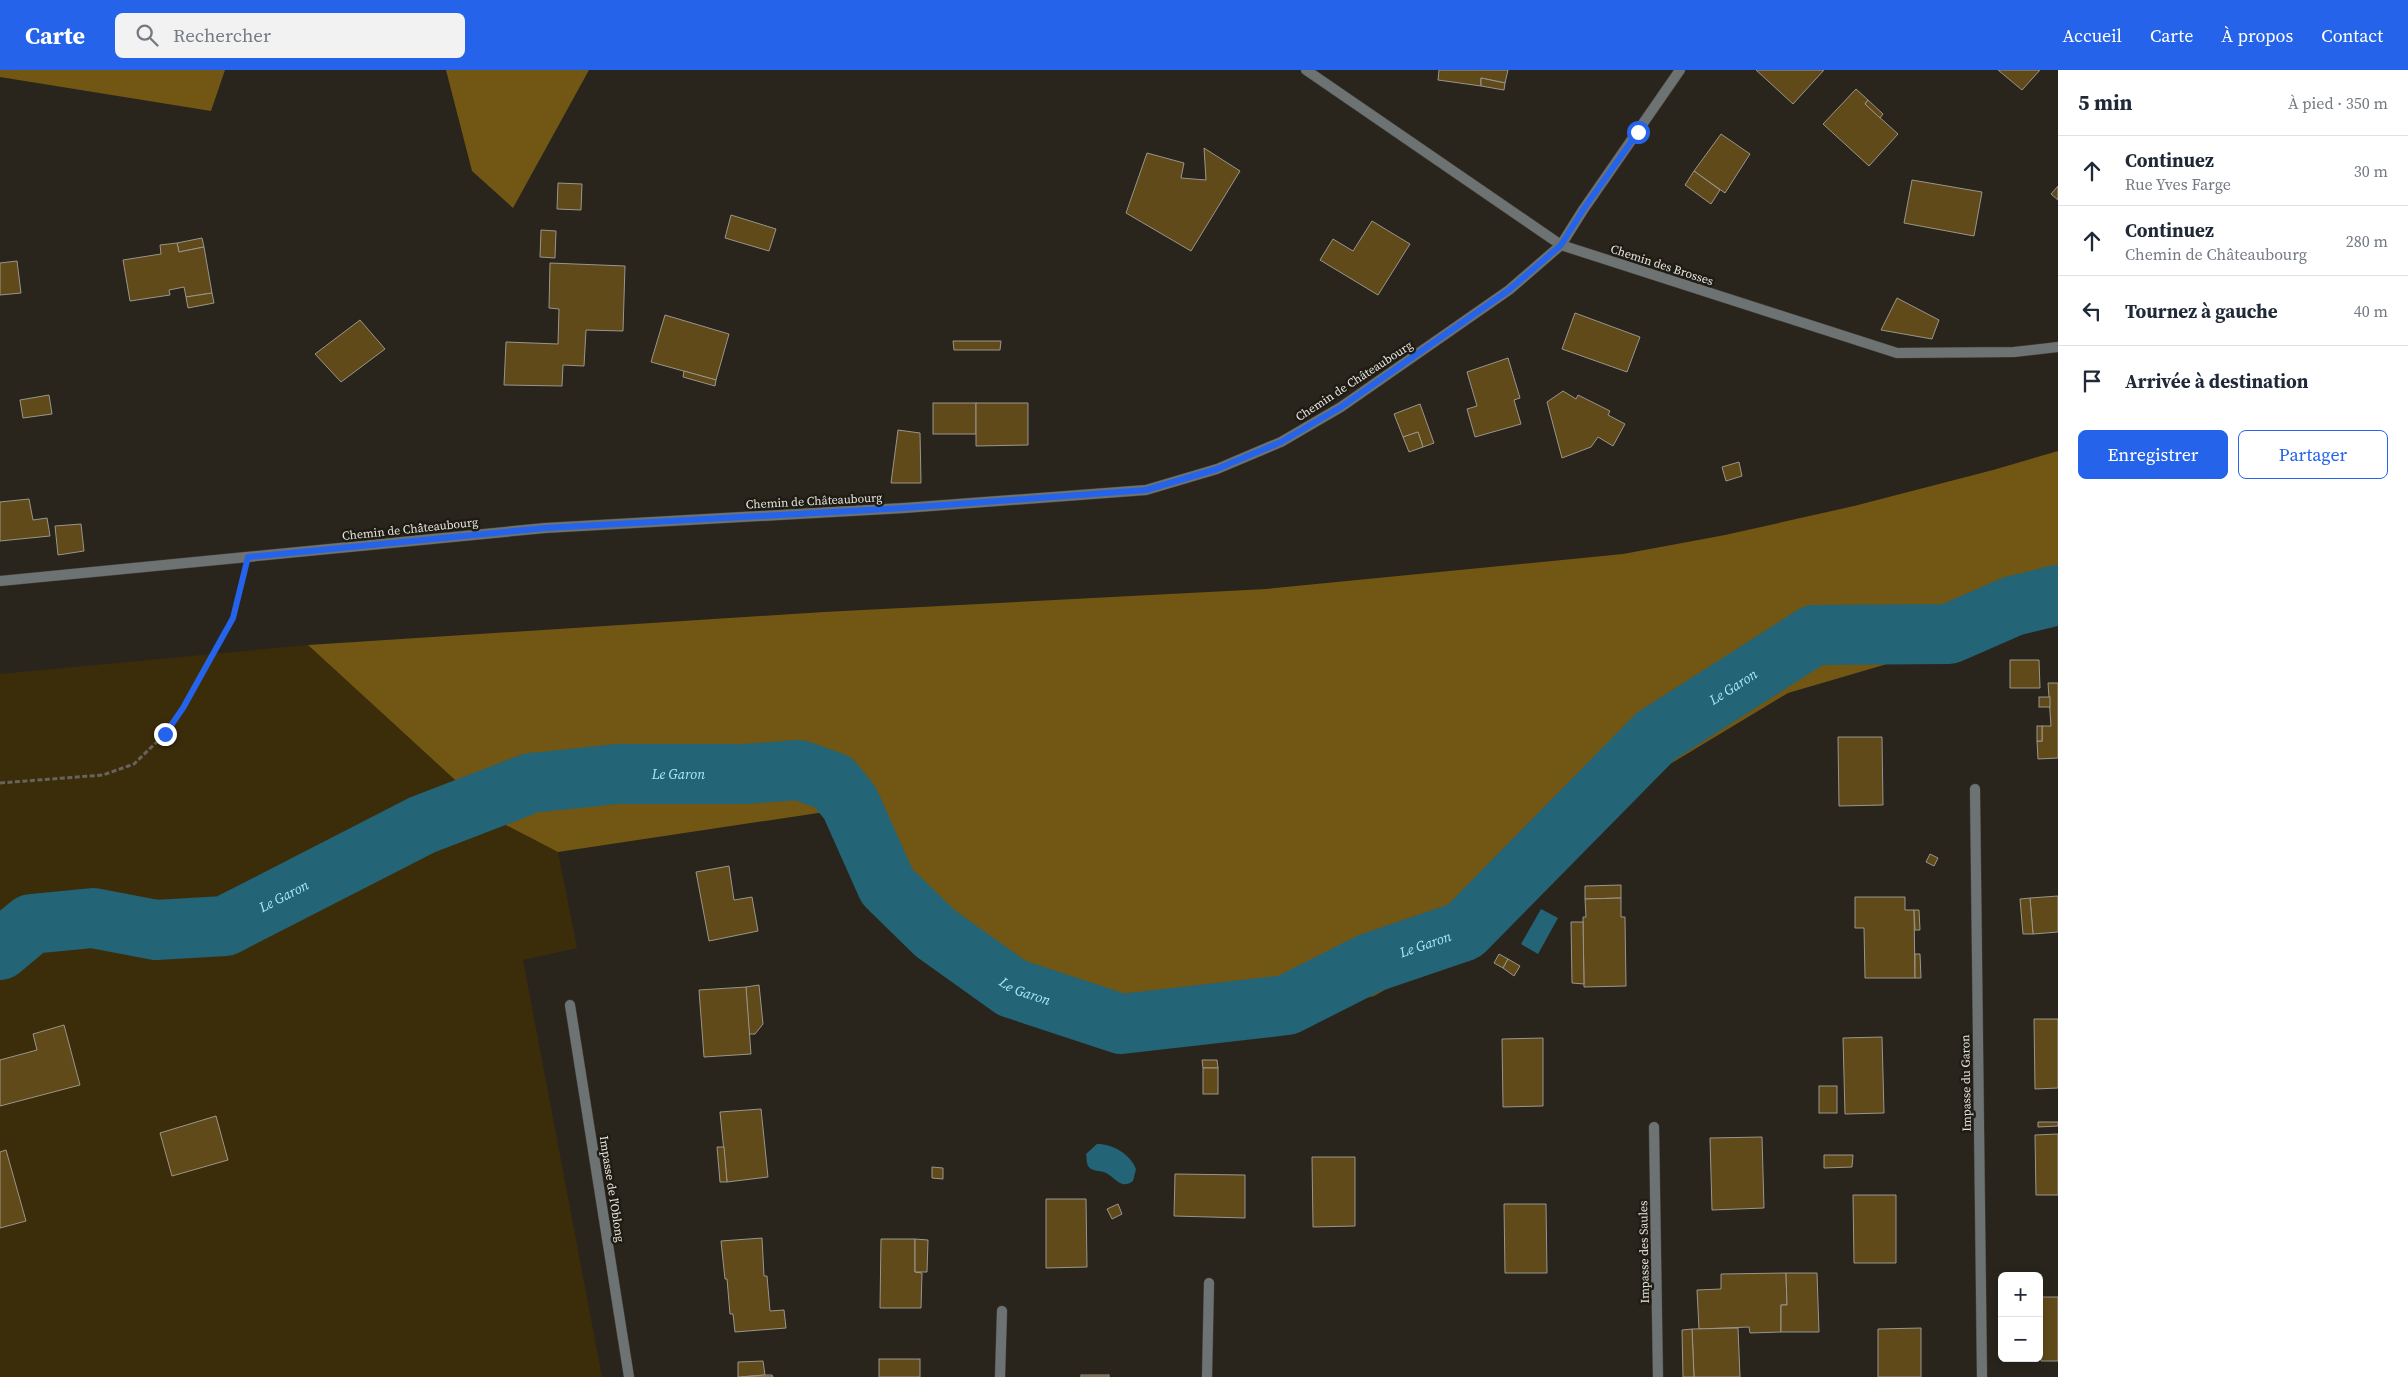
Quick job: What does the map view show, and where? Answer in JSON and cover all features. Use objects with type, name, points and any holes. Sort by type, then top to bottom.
[{"type":"street","name":"Chemin des Brosses","points":[[1306,70],[1561,245],[1897,353],[2014,352],[2058,347]]},
{"type":"street","name":"Chemin de Châteaubourg","points":[[0,581],[545,528],[904,508],[1146,490],[1217,469],[1281,442],[1341,407],[1509,290],[1561,245],[1680,70]]},
{"type":"street","name":"Impasse du Garon","points":[[1975,789],[1982,1377]]},
{"type":"street","name":"Impasse de l'Oblong","points":[[570,1005],[629,1377]]},
{"type":"street","name":"Impasse des Saules","points":[[1654,1127],[1658,1377]]},
{"type":"street","points":[[1207,1377],[1209,1283]]},
{"type":"street","points":[[1000,1377],[1002,1310]]},
{"type":"path","points":[[0,783],[103,775],[134,764],[165,734],[183,708],[219,645],[233,618],[248,557]]},
{"type":"shaded area","points":[[0,70],[225,70],[211,111],[0,77]]},
{"type":"shaded area","points":[[446,70],[589,70],[513,208],[472,171]]},
{"type":"shaded area","points":[[2058,451],[2058,614],[1788,693],[1617,796],[1476,938],[1374,996],[1253,1025],[1113,1038],[988,990],[888,913],[838,810],[558,852],[502,823],[308,645],[824,612],[1266,589],[1623,554],[1725,535],[1854,506]]},
{"type":"shaded area","points":[[308,645],[502,823],[558,852],[577,948],[523,960],[602,1377],[0,1377],[0,674]]},
{"type":"water","points":[[1541,909],[1558,918],[1538,954],[1521,944]]},
{"type":"water","points":[[1097,1144],[1115,1148],[1130,1159],[1136,1169],[1133,1181],[1122,1184],[1106,1173],[1090,1168],[1087,1164],[1086,1154]]},
{"type":"building","points":[[1439,70],[1508,70],[1505,83],[1481,78],[1481,86],[1438,80]]},
{"type":"building","points":[[1756,70],[1824,70],[1793,104]]},
{"type":"building","points":[[1998,70],[2040,70],[2022,90]]},
{"type":"building","points":[[1481,78],[1505,83],[1504,90],[1481,86]]},
{"type":"building","points":[[1856,89],[1868,100],[1865,104],[1898,134],[1869,166],[1823,124]]},
{"type":"building","points":[[1868,100],[1883,114],[1880,118],[1865,104]]},
{"type":"building","points":[[1721,134],[1750,154],[1725,193],[1694,171]]},
{"type":"building","points":[[1204,148],[1240,171],[1191,251],[1126,213],[1147,153],[1184,163],[1181,178],[1206,180]]},
{"type":"building","points":[[1694,171],[1720,190],[1711,204],[1685,185]]},
{"type":"building","points":[[1912,180],[1982,192],[1974,236],[1904,223]]},
{"type":"building","points":[[558,183],[582,184],[581,210],[557,209]]},
{"type":"building","points":[[2058,186],[2058,200],[2051,194]]},
{"type":"building","points":[[731,215],[776,229],[769,251],[725,238]]},
{"type":"building","points":[[1372,221],[1410,244],[1378,295],[1320,260],[1333,239],[1353,251]]},
{"type":"building","points":[[541,230],[556,231],[555,258],[540,257]]},
{"type":"building","points":[[202,238],[204,247],[179,252],[177,243]]},
{"type":"building","points":[[177,243],[179,252],[204,247],[212,293],[186,297],[184,287],[169,290],[170,295],[130,301],[123,260],[161,254],[160,245]]},
{"type":"building","points":[[17,261],[21,293],[0,295],[0,263]]},
{"type":"building","points":[[550,263],[625,266],[623,331],[586,330],[584,366],[563,365],[562,386],[504,385],[506,342],[558,344],[559,309],[549,308]]},
{"type":"building","points":[[212,293],[214,303],[188,308],[186,297]]},
{"type":"building","points":[[1897,298],[1939,320],[1932,339],[1881,330]]},
{"type":"building","points":[[1575,313],[1640,337],[1627,372],[1562,349]]},
{"type":"building","points":[[665,315],[729,334],[716,380],[651,362]]},
{"type":"building","points":[[360,320],[385,349],[341,382],[315,354]]},
{"type":"building","points":[[953,341],[1001,341],[1000,350],[954,350]]},
{"type":"building","points":[[1508,358],[1520,398],[1514,400],[1521,424],[1475,437],[1467,409],[1477,406],[1467,372]]},
{"type":"building","points":[[684,371],[716,380],[715,386],[683,377]]},
{"type":"building","points":[[1563,391],[1576,399],[1578,395],[1610,411],[1608,415],[1625,424],[1613,446],[1598,437],[1591,447],[1562,458],[1547,402]]},
{"type":"building","points":[[49,395],[52,414],[23,418],[20,400]]},
{"type":"building","points":[[933,403],[976,403],[976,434],[933,434]]},
{"type":"building","points":[[976,403],[1028,403],[1028,445],[976,446]]},
{"type":"building","points":[[1420,404],[1434,443],[1423,447],[1418,432],[1403,437],[1394,414]]},
{"type":"building","points":[[898,430],[920,433],[921,483],[891,483]]},
{"type":"building","points":[[1418,432],[1423,447],[1409,452],[1403,437]]},
{"type":"building","points":[[1739,462],[1742,476],[1726,481],[1722,467]]},
{"type":"building","points":[[29,499],[33,520],[47,518],[50,536],[0,541],[0,502]]},
{"type":"building","points":[[81,524],[84,551],[58,555],[55,526]]},
{"type":"building","points":[[2010,660],[2039,660],[2040,688],[2010,688]]},
{"type":"building","points":[[2048,683],[2058,683],[2058,758],[2038,759],[2037,741],[2042,741],[2042,726],[2051,726]]},
{"type":"building","points":[[2039,697],[2050,697],[2050,707],[2039,707]]},
{"type":"building","points":[[2037,726],[2042,726],[2042,741],[2037,741]]},
{"type":"building","points":[[1838,737],[1882,737],[1883,805],[1839,806]]},
{"type":"building","points":[[1930,854],[1938,858],[1934,866],[1926,862]]},
{"type":"building","points":[[729,866],[734,900],[752,897],[758,931],[709,941],[696,872]]},
{"type":"building","points":[[1621,885],[1621,898],[1585,899],[1585,886]]},
{"type":"building","points":[[2058,896],[2058,932],[2033,934],[2030,898]]},
{"type":"building","points":[[1855,897],[1905,897],[1905,910],[1914,910],[1915,978],[1865,978],[1864,928],[1855,928]]},
{"type":"building","points":[[1621,898],[1621,917],[1625,917],[1626,986],[1584,987],[1583,917],[1586,917],[1585,899]]},
{"type":"building","points":[[2030,898],[2033,934],[2023,934],[2020,899]]},
{"type":"building","points":[[1914,910],[1919,910],[1920,930],[1915,930]]},
{"type":"building","points":[[1571,922],[1583,922],[1584,984],[1572,983]]},
{"type":"building","points":[[1499,954],[1508,959],[1503,968],[1494,963]]},
{"type":"building","points":[[1915,954],[1920,954],[1921,978],[1915,978]]},
{"type":"building","points":[[1508,959],[1520,966],[1514,976],[1503,968]]},
{"type":"building","points":[[759,985],[763,1024],[755,1034],[749,1034],[746,987]]},
{"type":"building","points":[[746,987],[751,1054],[704,1057],[699,990]]},
{"type":"building","points":[[2034,1019],[2058,1019],[2058,1088],[2035,1089]]},
{"type":"building","points":[[64,1025],[80,1085],[0,1106],[0,1060],[37,1050],[33,1034]]},
{"type":"building","points":[[1882,1037],[1884,1113],[1845,1114],[1843,1038]]},
{"type":"building","points":[[1543,1038],[1543,1106],[1503,1107],[1502,1039]]},
{"type":"building","points":[[1202,1060],[1217,1060],[1218,1068],[1203,1068]]},
{"type":"building","points":[[1203,1068],[1218,1068],[1218,1094],[1203,1094]]},
{"type":"building","points":[[1819,1086],[1837,1086],[1837,1113],[1819,1113]]},
{"type":"building","points":[[761,1109],[768,1177],[727,1182],[720,1112]]},
{"type":"building","points":[[216,1116],[228,1160],[172,1176],[160,1133]]},
{"type":"building","points":[[2038,1122],[2058,1122],[2058,1126],[2038,1127]]},
{"type":"building","points":[[2058,1134],[2058,1195],[2036,1195],[2035,1135]]},
{"type":"building","points":[[1762,1137],[1764,1208],[1712,1210],[1710,1138]]},
{"type":"building","points":[[717,1147],[724,1147],[727,1182],[720,1182]]},
{"type":"building","points":[[6,1150],[26,1221],[0,1228],[0,1152]]},
{"type":"building","points":[[1824,1155],[1853,1155],[1852,1167],[1824,1168]]},
{"type":"building","points":[[1312,1157],[1355,1157],[1355,1226],[1313,1227]]},
{"type":"building","points":[[932,1167],[943,1168],[943,1179],[932,1178]]},
{"type":"building","points":[[1175,1174],[1245,1175],[1245,1218],[1174,1216]]},
{"type":"building","points":[[1853,1195],[1896,1195],[1896,1263],[1854,1263]]},
{"type":"building","points":[[1046,1199],[1086,1199],[1087,1267],[1046,1268]]},
{"type":"building","points":[[1118,1204],[1122,1214],[1112,1219],[1107,1209]]},
{"type":"building","points":[[1504,1204],[1546,1204],[1547,1273],[1505,1273]]},
{"type":"building","points":[[762,1238],[764,1276],[767,1276],[770,1311],[784,1310],[786,1328],[735,1332],[733,1314],[730,1314],[721,1241]]},
{"type":"building","points":[[881,1239],[915,1239],[915,1272],[922,1273],[921,1308],[880,1308]]},
{"type":"building","points":[[915,1239],[928,1240],[927,1272],[915,1272]]},
{"type":"building","points":[[1786,1273],[1787,1305],[1781,1305],[1781,1332],[1750,1333],[1749,1327],[1699,1329],[1697,1290],[1721,1289],[1721,1274]]},
{"type":"building","points":[[1786,1273],[1817,1273],[1819,1332],[1781,1332],[1781,1305],[1787,1305]]},
{"type":"building","points":[[2043,1297],[2058,1297],[2058,1361],[2043,1361]]},
{"type":"building","points":[[1738,1328],[1740,1377],[1694,1377],[1692,1329]]},
{"type":"building","points":[[1921,1328],[1921,1377],[1878,1377],[1878,1329]]},
{"type":"building","points":[[1692,1329],[1694,1377],[1683,1377],[1682,1330]]},
{"type":"building","points":[[879,1359],[920,1359],[920,1377],[879,1377]]},
{"type":"building","points":[[763,1361],[765,1375],[738,1377],[738,1362]]},
{"type":"building","points":[[772,1375],[773,1377],[742,1377]]},
{"type":"building","points":[[1081,1375],[1109,1375],[1109,1377],[1081,1377]]},
{"type":"waterway","name":"Le Garon","points":[[0,950],[31,924],[93,918],[156,930],[225,926],[422,825],[531,783],[617,774],[745,774],[799,770],[833,782],[850,803],[887,886],[935,933],[1012,988],[1121,1024],[1287,1005],[1370,963],[1464,931],[1656,736],[1814,635],[1949,634],[2013,606],[2058,595]]},
{"type":"route","points":[[165,734],[183,708],[233,618],[248,557],[545,528],[904,508],[1146,490],[1217,469],[1281,442],[1341,407],[1509,290],[1561,245],[1583,210],[1638,132]]}]
